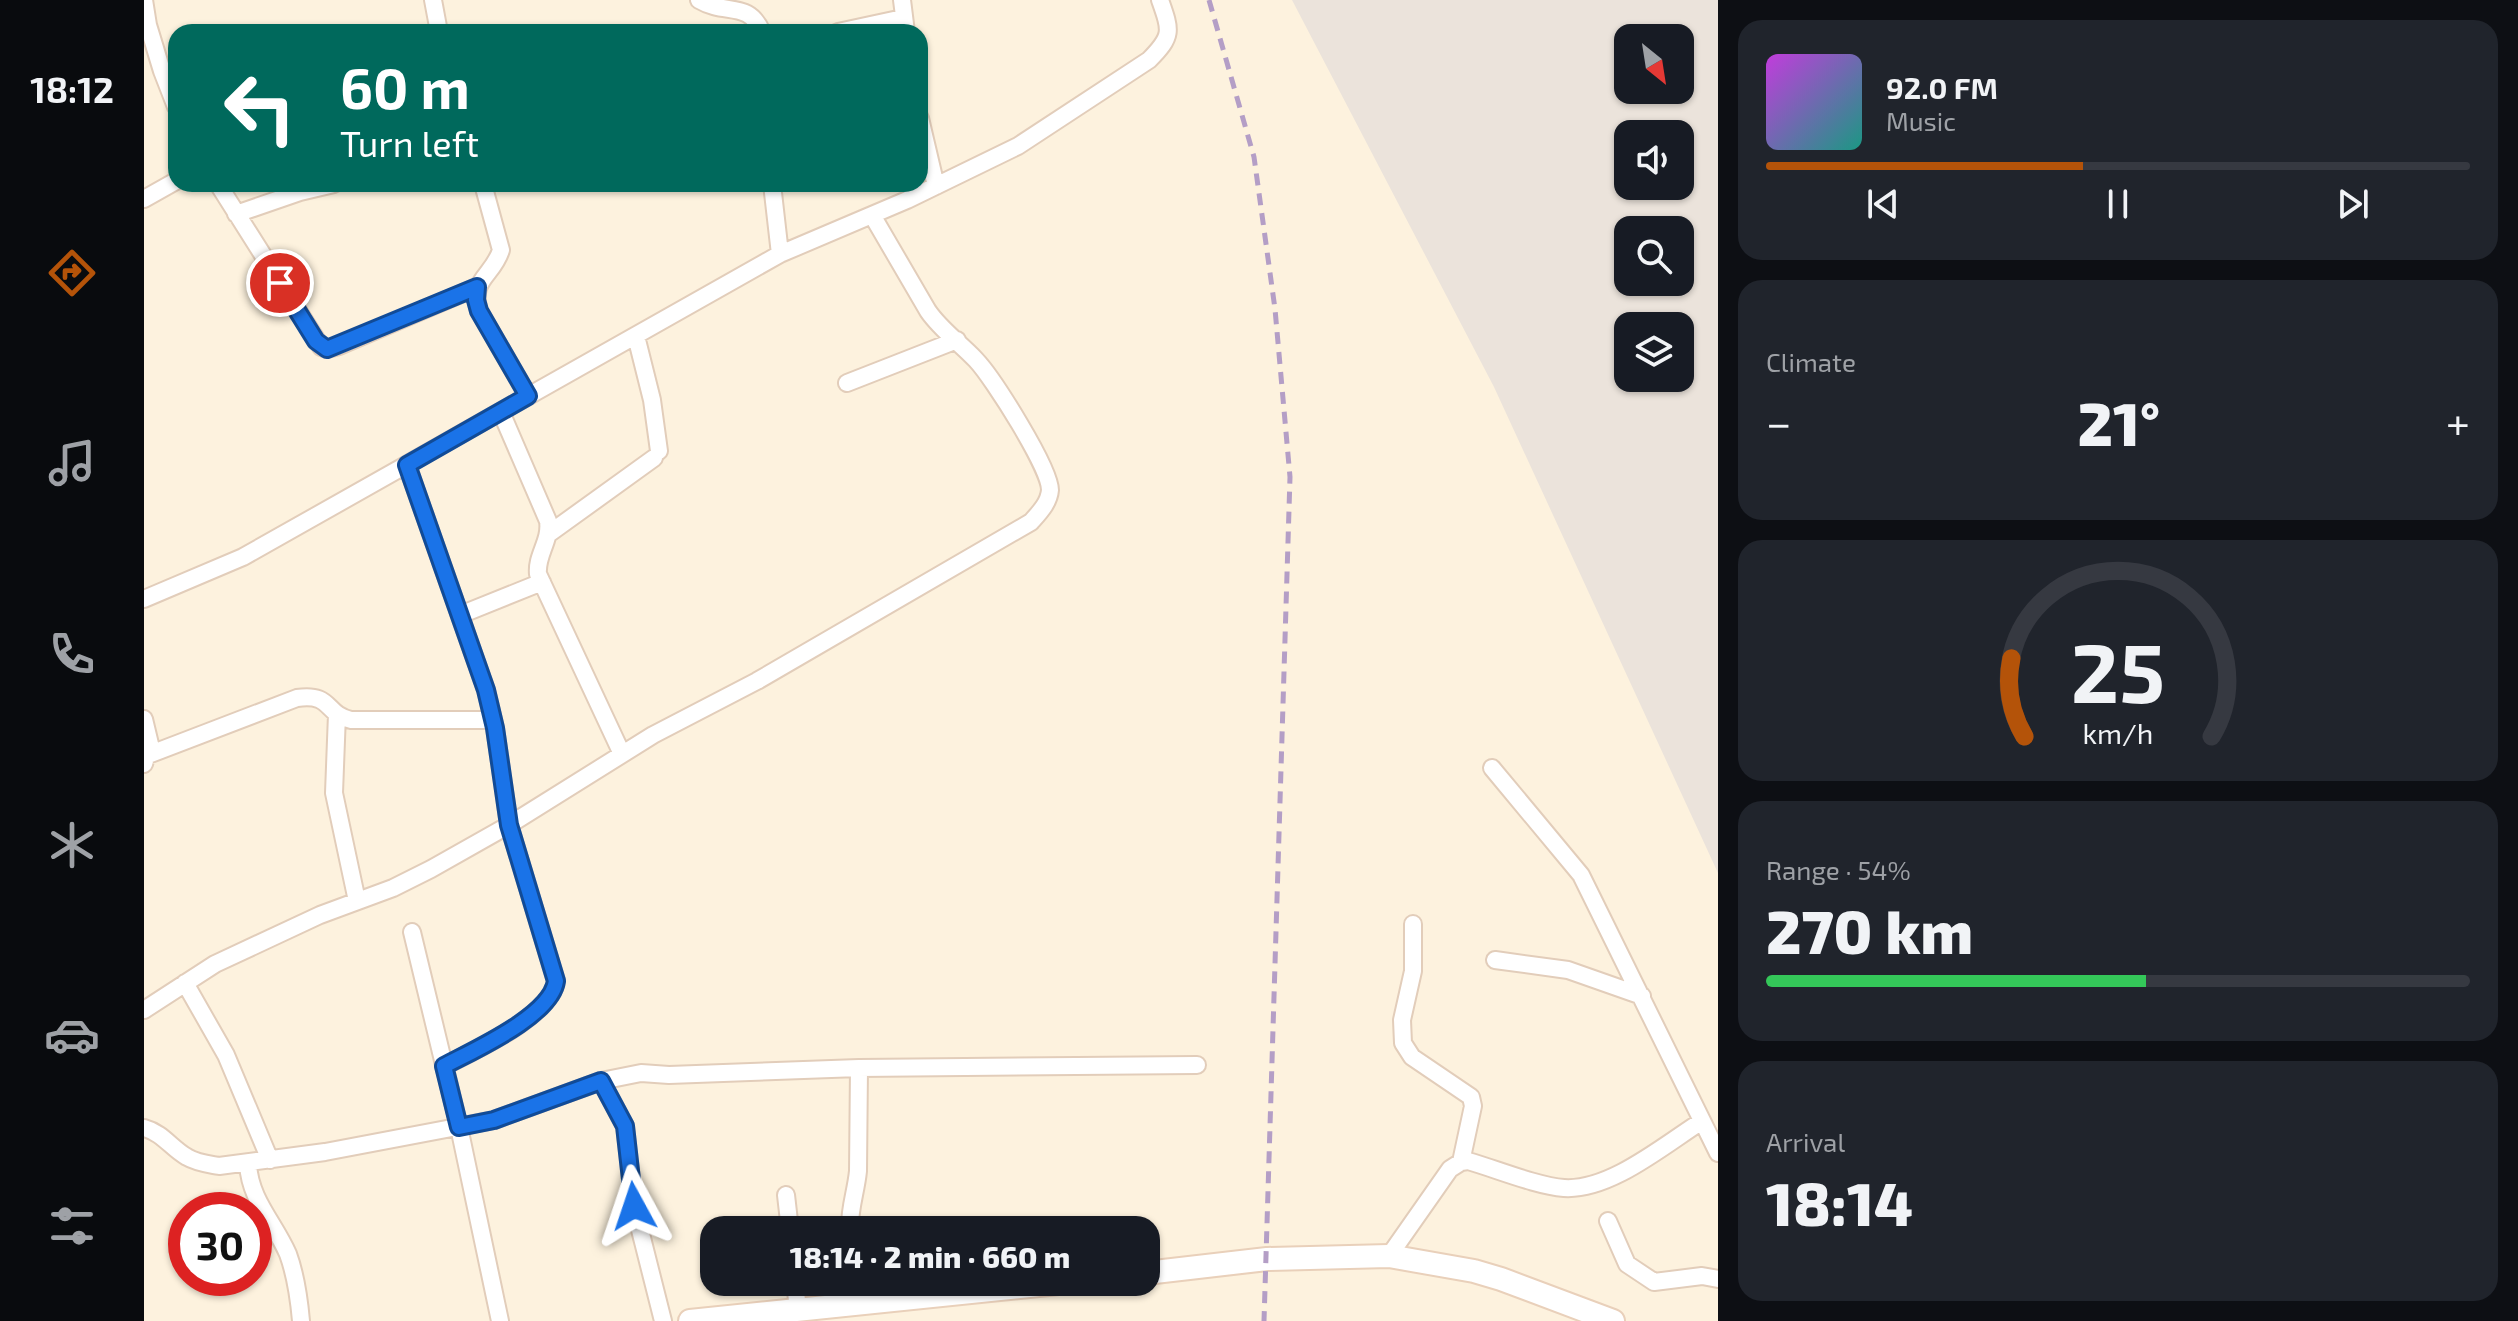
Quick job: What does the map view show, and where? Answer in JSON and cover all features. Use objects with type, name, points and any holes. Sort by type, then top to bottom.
[{"type":"street","points":[[144,0],[146,26],[168,86]]},
{"type":"street","points":[[433,0],[438,24]]},
{"type":"street","points":[[699,0],[711,6],[744,7],[752,12],[758,24]]},
{"type":"street","points":[[902,0],[904,24]]},
{"type":"street","points":[[928,190],[1018,146],[1149,60],[1169,38],[1169,25],[1160,0]]},
{"type":"street","points":[[928,152],[936,186]]},
{"type":"street","points":[[144,199],[168,186]]},
{"type":"street","points":[[223,192],[316,341],[327,349],[477,287],[498,261],[501,250],[485,192]]},
{"type":"street","points":[[236,214],[300,192]]},
{"type":"street","points":[[773,192],[780,254]]},
{"type":"street","points":[[144,599],[243,557],[780,254],[923,192]]},
{"type":"street","points":[[144,1010],[215,964],[320,915],[393,888],[431,869],[509,825],[622,754],[757,681],[1031,522],[1050,494],[1048,475],[993,381],[957,340],[936,324],[872,215]]},
{"type":"street","points":[[477,287],[479,311],[528,396]]},
{"type":"street","points":[[622,754],[542,582],[537,564],[550,533],[656,455],[652,400],[636,336]]},
{"type":"street","points":[[847,383],[957,340]]},
{"type":"street","points":[[501,412],[548,521],[550,533]]},
{"type":"street","points":[[407,465],[486,690],[509,825],[556,981],[547,1000],[513,1029],[444,1066]]},
{"type":"street","points":[[460,615],[542,582]]},
{"type":"street","points":[[146,760],[297,698],[314,696],[321,698],[341,718],[362,721],[493,720]]},
{"type":"street","points":[[337,714],[334,793],[357,901]]},
{"type":"street","points":[[144,719],[150,744],[146,760]]},
{"type":"street","points":[[1492,768],[1581,875],[1718,1153]]},
{"type":"street","points":[[1413,924],[1413,971],[1402,1020],[1403,1043],[1412,1057],[1471,1097],[1473,1106],[1461,1162]]},
{"type":"street","points":[[412,932],[459,1127],[500,1321]]},
{"type":"street","points":[[1495,960],[1568,970],[1642,996]]},
{"type":"street","points":[[185,983],[226,1055],[270,1160]]},
{"type":"street","points":[[144,1128],[165,1137],[186,1157],[219,1166],[248,1164],[494,1120],[601,1081],[641,1073],[669,1075],[859,1068],[1197,1065]]},
{"type":"street","points":[[850,1216],[857,1188],[859,1068]]},
{"type":"street","points":[[601,1081],[625,1126],[634,1206],[663,1321]]},
{"type":"street","points":[[1389,1256],[1450,1169],[1461,1162],[1468,1161],[1561,1188],[1578,1188],[1610,1179],[1702,1121]]},
{"type":"street","points":[[248,1164],[257,1203],[287,1252],[297,1283],[301,1321]]},
{"type":"street","points":[[786,1195],[788,1216]]},
{"type":"street","points":[[1608,1221],[1627,1264],[1654,1282],[1702,1276],[1718,1279]]},
{"type":"street","points":[[1160,1271],[1267,1259],[1389,1256],[1474,1271],[1613,1321]]},
{"type":"street","points":[[796,1296],[798,1310]]},
{"type":"street","points":[[690,1321],[798,1310],[846,1296]]},
{"type":"shaded area","points":[[1292,0],[1718,0],[1718,873],[1494,387]]},
{"type":"railway","points":[[1209,0],[1254,157],[1275,309],[1290,477],[1264,1321]]},
{"type":"route","points":[[280,283],[316,341],[327,349],[477,287],[479,311],[528,396],[407,465],[486,690],[495,728],[509,825],[556,981],[547,1000],[522,1022],[444,1066],[459,1127],[514,1114],[601,1081],[625,1126],[634,1206]]}]
